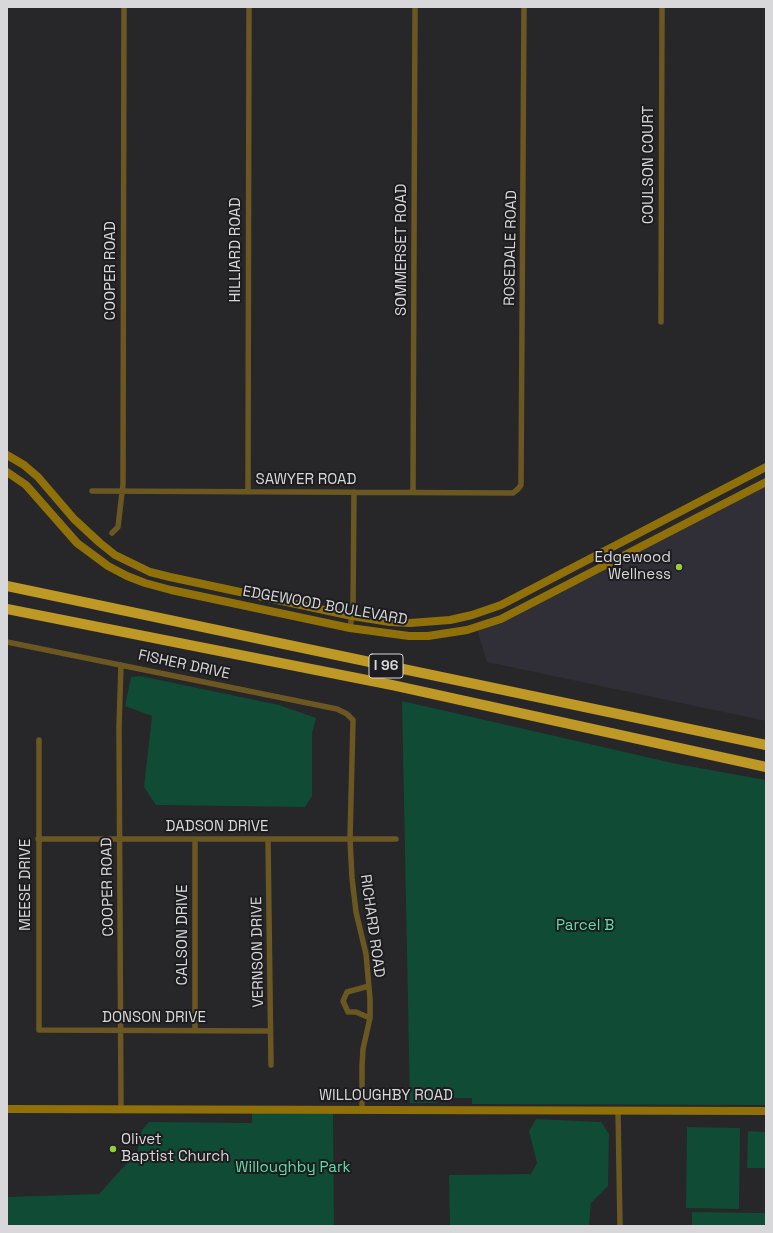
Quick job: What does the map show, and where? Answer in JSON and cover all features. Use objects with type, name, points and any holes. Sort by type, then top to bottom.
[{"type":"highway","name":"I 96","points":[[7,586],[766,745]]},
{"type":"highway","name":"I 96","points":[[7,609],[392,685],[766,767]]},
{"type":"street","name":"COOPER ROAD","points":[[112,533],[118,527],[123,484],[124,7]]},
{"type":"street","name":"HILLIARD ROAD","points":[[248,492],[249,7]]},
{"type":"street","name":"SOMMERSET ROAD","points":[[413,492],[415,7]]},
{"type":"street","name":"ROSEDALE ROAD","points":[[518,489],[521,485],[524,7]]},
{"type":"street","name":"COULSON COURT","points":[[661,322],[662,7]]},
{"type":"street","points":[[7,455],[24,465],[38,477],[74,519],[100,543],[115,555],[150,572],[352,616],[390,622],[410,623],[450,620],[472,615],[501,605],[766,467]]},
{"type":"street","name":"EDGEWOOD BOULEVARD","points":[[7,472],[26,485],[77,542],[108,566],[127,576],[145,583],[171,590],[350,628],[395,635],[428,636],[467,630],[491,622],[540,599],[766,482]]},
{"type":"street","points":[[750,490],[751,480],[766,472]]},
{"type":"street","points":[[26,485],[34,488],[55,510],[61,506],[61,502]]},
{"type":"street","name":"SAWYER ROAD","points":[[92,491],[514,493],[518,489]]},
{"type":"street","points":[[350,628],[352,616],[354,492]]},
{"type":"street","points":[[612,562],[611,557],[615,551],[646,535],[651,527]]},
{"type":"street","points":[[540,599],[543,593],[573,577],[575,574],[573,567]]},
{"type":"street","points":[[491,622],[490,618],[495,611],[525,598],[531,590]]},
{"type":"street","name":"FISHER DRIVE","points":[[7,642],[337,709],[347,714],[353,720]]},
{"type":"street","name":"COOPER ROAD","points":[[121,665],[119,727],[122,1031],[121,1109]]},
{"type":"street","name":"RICHARD ROAD","points":[[353,720],[350,839],[356,912],[366,954],[370,1018],[364,1043],[362,1066],[362,1110]]},
{"type":"street","name":"MEESE DRIVE","points":[[38,1030],[39,740]]},
{"type":"street","name":"DADSON DRIVE","points":[[38,839],[396,839]]},
{"type":"street","name":"CALSON DRIVE","points":[[195,839],[195,1030]]},
{"type":"street","name":"VERNSON DRIVE","points":[[268,839],[271,1065]]},
{"type":"street","points":[[369,986],[347,992],[343,1001],[348,1012],[356,1012],[370,1018]]},
{"type":"street","name":"DONSON DRIVE","points":[[38,1030],[270,1031]]},
{"type":"street","name":"WILLOUGHBY ROAD","points":[[7,1110],[766,1111]]},
{"type":"street","points":[[618,1110],[620,1226]]},
{"type":"shaded area","points":[[766,486],[766,721],[487,662],[477,630]]},
{"type":"green space","points":[[140,676],[279,705],[316,718],[312,733],[312,796],[305,807],[156,805],[144,787],[152,716],[125,706],[131,677]]},
{"type":"green space","name":"Parcel B","points":[[402,701],[677,764],[766,780],[766,1105],[472,1104],[472,1098],[437,1098],[437,1103],[410,1103]]},
{"type":"green space","name":"Willoughby Park","points":[[252,1110],[333,1110],[334,1226],[7,1226],[7,1197],[99,1194],[137,1152],[142,1130],[149,1122],[252,1123]]},
{"type":"green space","points":[[536,1119],[601,1122],[609,1134],[608,1186],[591,1203],[589,1226],[450,1226],[449,1175],[531,1174],[537,1163],[529,1131]]},
{"type":"green space","points":[[687,1127],[740,1128],[739,1209],[686,1208]]},
{"type":"green space","points":[[748,1131],[766,1132],[766,1168],[747,1168]]},
{"type":"green space","points":[[692,1212],[766,1213],[766,1226],[692,1226]]},
{"type":"place","name":"Edgewood Wellness","points":[[679,567]]},
{"type":"place","name":"Olivet Baptist Church","points":[[113,1149]]}]
